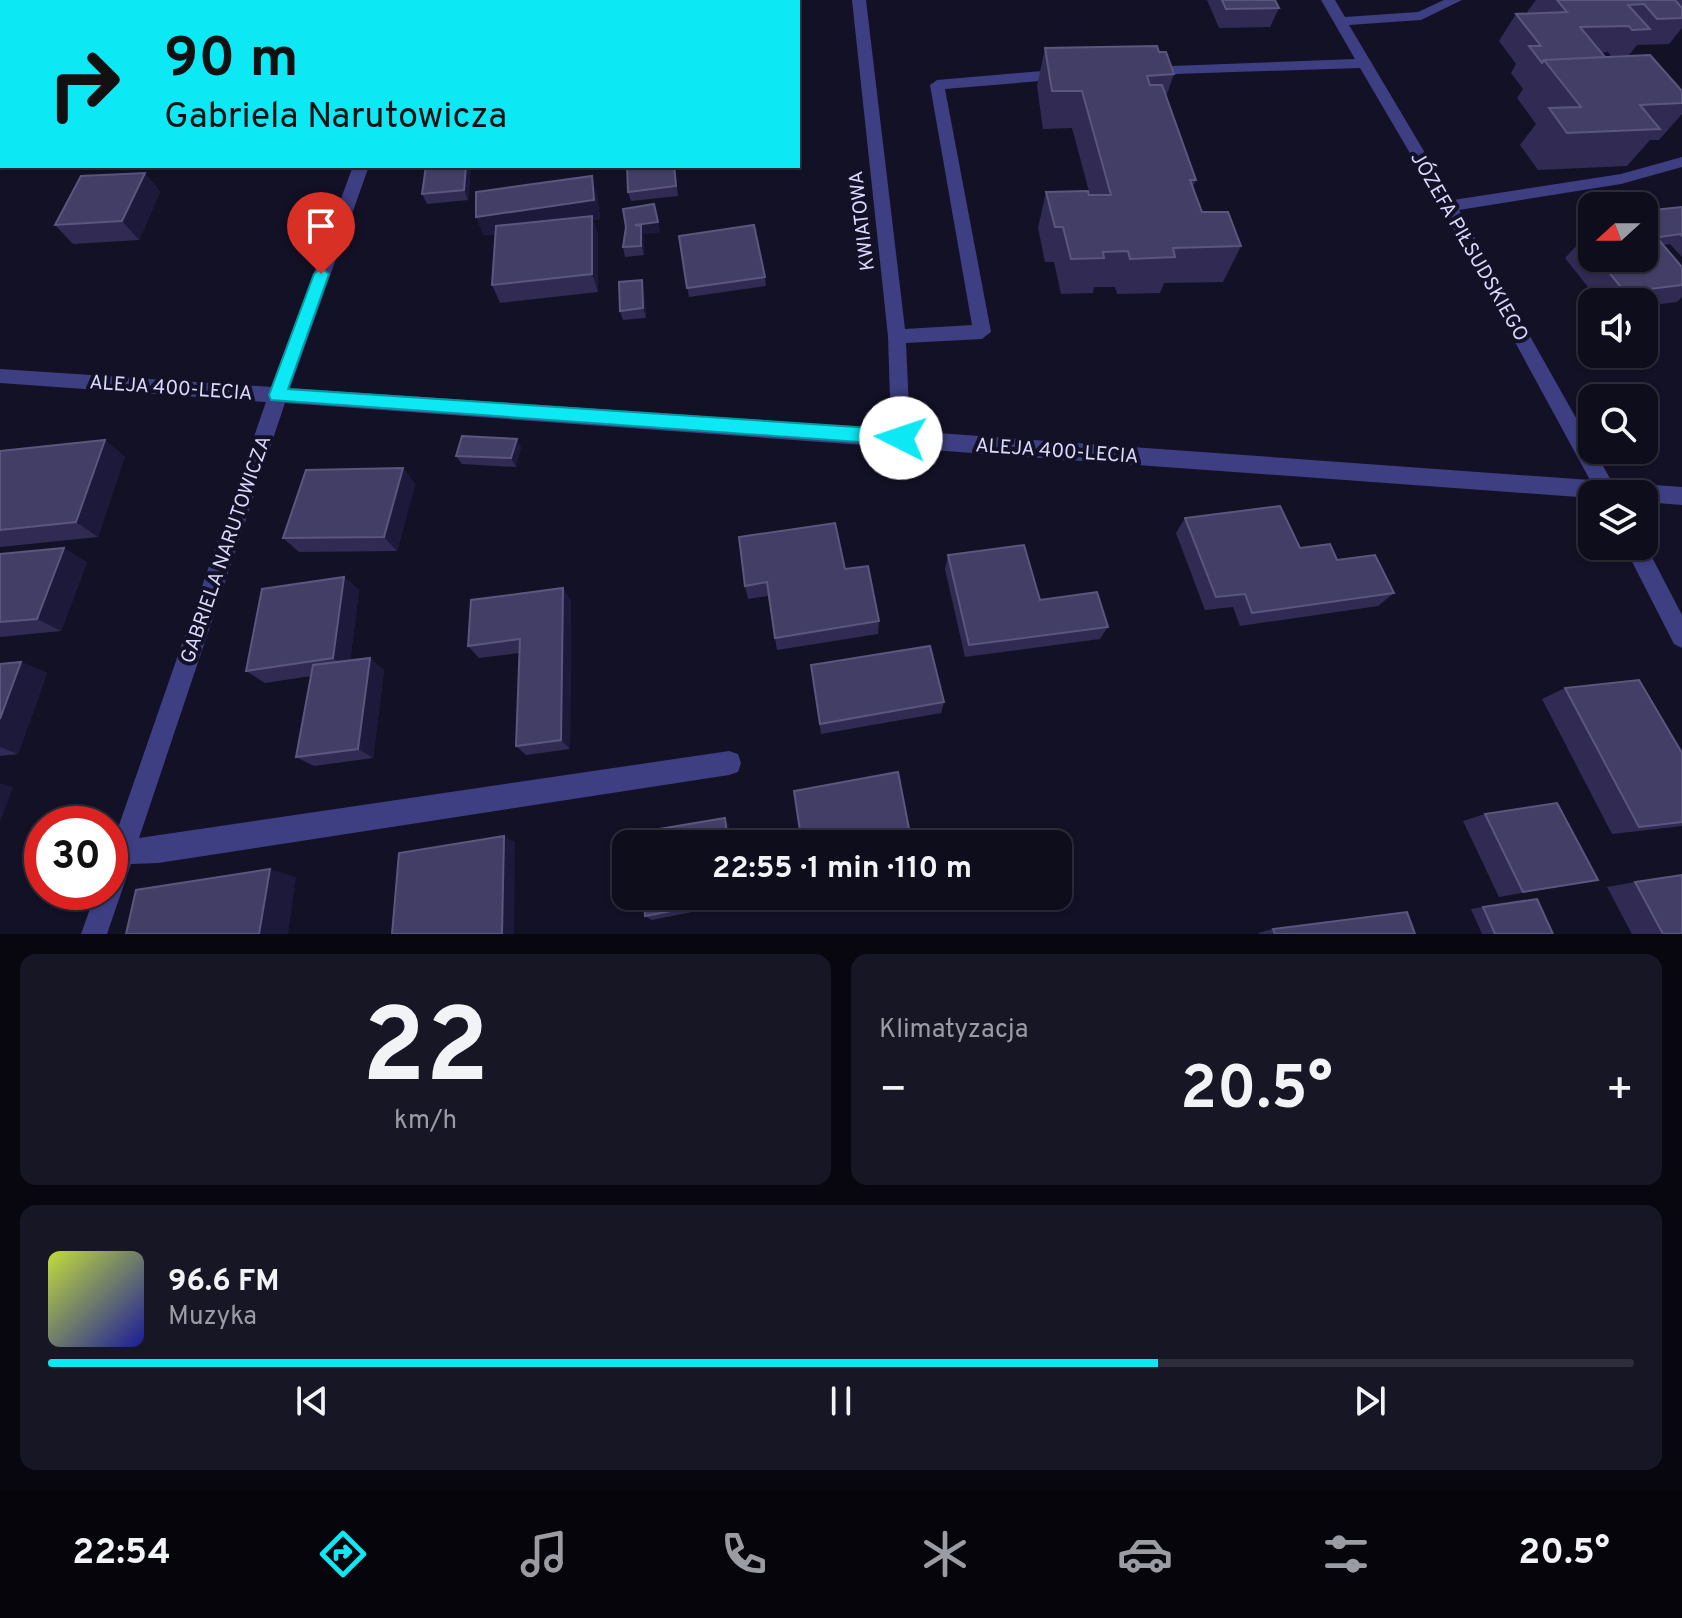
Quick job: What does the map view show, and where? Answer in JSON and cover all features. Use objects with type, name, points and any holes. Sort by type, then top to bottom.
[{"type":"street","name":"KWIATOWA","points":[[859,0],[897,336],[901,438]]},
{"type":"street","name":"JÓZEFA PIŁSUDSKIEGO","points":[[1328,0],[1449,206],[1600,480]]},
{"type":"street","points":[[1341,21],[1421,16],[1455,0]]},
{"type":"street","points":[[1129,72],[1365,63]]},
{"type":"street","points":[[897,336],[982,332],[937,85],[1082,74]]},
{"type":"street","points":[[1449,206],[1621,179],[1682,162]]},
{"type":"street","name":"GABRIELA NARUTOWICZA","points":[[128,837],[277,395],[360,168]]},
{"type":"street","name":"ALEJA 400-LECIA","points":[[0,376],[901,438],[1578,490]]},
{"type":"street","name":"ALEJA 400-LECIA","points":[[1658,495],[1682,496]]},
{"type":"street","points":[[1642,560],[1682,637]]},
{"type":"street","points":[[128,852],[158,850],[729,763]]},
{"type":"street","name":"GABRIELA NARUTOWICZA","points":[[94,934],[102,910]]},
{"type":"building","points":[[1222,0],[1275,0],[1279,8],[1226,9]]},
{"type":"building","points":[[1557,0],[1675,0],[1682,8],[1682,18],[1657,19],[1644,4],[1628,5],[1650,29],[1580,27],[1605,57],[1544,60],[1542,63],[1529,46],[1541,46],[1516,14],[1567,12]]},
{"type":"building","points":[[1157,46],[1159,52],[1166,52],[1174,74],[1147,76],[1150,85],[1162,85],[1196,180],[1190,180],[1202,212],[1228,212],[1241,246],[1173,248],[1175,257],[1130,259],[1128,251],[1103,252],[1104,258],[1071,259],[1063,227],[1055,227],[1046,192],[1088,191],[1089,195],[1111,195],[1082,91],[1052,91],[1045,48]]},
{"type":"building","points":[[1650,55],[1682,91],[1682,103],[1640,105],[1660,129],[1567,133],[1549,108],[1581,107],[1544,60]]},
{"type":"building","points":[[426,168],[466,168],[464,190],[422,194]]},
{"type":"building","points":[[627,168],[674,168],[676,186],[628,192]]},
{"type":"building","points":[[145,173],[122,221],[55,225],[81,176]]},
{"type":"building","points":[[592,176],[594,200],[476,217],[476,192]]},
{"type":"building","points":[[654,204],[658,222],[635,225],[641,226],[641,246],[623,247],[626,227],[623,209]]},
{"type":"building","points":[[1682,207],[1682,236],[1660,237],[1658,210]]},
{"type":"building","points":[[592,216],[592,274],[492,285],[496,226]]},
{"type":"building","points":[[754,225],[765,277],[687,288],[679,236]]},
{"type":"building","points":[[1658,239],[1682,267],[1682,285],[1622,288],[1609,272],[1658,272]]},
{"type":"building","points":[[642,280],[643,308],[620,311],[619,282]]},
{"type":"building","points":[[462,436],[517,439],[511,458],[456,456]]},
{"type":"building","points":[[105,440],[76,522],[0,530],[0,451]]},
{"type":"building","points":[[403,468],[384,537],[283,538],[306,470]]},
{"type":"building","points":[[1280,506],[1300,548],[1330,544],[1337,560],[1375,555],[1394,593],[1252,613],[1245,594],[1216,597],[1185,518]]},
{"type":"building","points":[[835,523],[845,569],[868,566],[879,621],[775,638],[767,582],[745,586],[739,537]]},
{"type":"building","points":[[1024,545],[1040,600],[1097,592],[1108,627],[969,645],[948,555]]},
{"type":"building","points":[[64,548],[37,619],[0,622],[0,554]]},
{"type":"building","points":[[344,577],[333,658],[246,671],[262,589]]},
{"type":"building","points":[[563,588],[561,740],[516,746],[520,639],[468,646],[471,600]]},
{"type":"building","points":[[930,646],[944,702],[820,724],[811,665]]},
{"type":"building","points":[[370,658],[358,749],[296,757],[313,665]]},
{"type":"building","points":[[21,662],[0,719],[0,664]]},
{"type":"building","points":[[1639,680],[1682,753],[1682,822],[1639,827],[1565,688]]},
{"type":"building","points":[[898,772],[909,830],[800,830],[794,791]]},
{"type":"building","points":[[1557,803],[1598,880],[1523,892],[1485,814]]},
{"type":"building","points":[[725,818],[726,830],[653,830]]},
{"type":"building","points":[[504,836],[502,934],[392,934],[399,853]]},
{"type":"building","points":[[270,869],[259,934],[126,934],[136,890]]},
{"type":"building","points":[[1682,875],[1682,934],[1663,934],[1635,882]]},
{"type":"building","points":[[1537,899],[1553,934],[1495,934],[1483,907]]},
{"type":"building","points":[[645,910],[676,910],[645,916]]},
{"type":"building","points":[[1407,912],[1415,934],[1275,934],[1273,929]]},
{"type":"route","points":[[321,274],[277,395],[901,438]]}]
